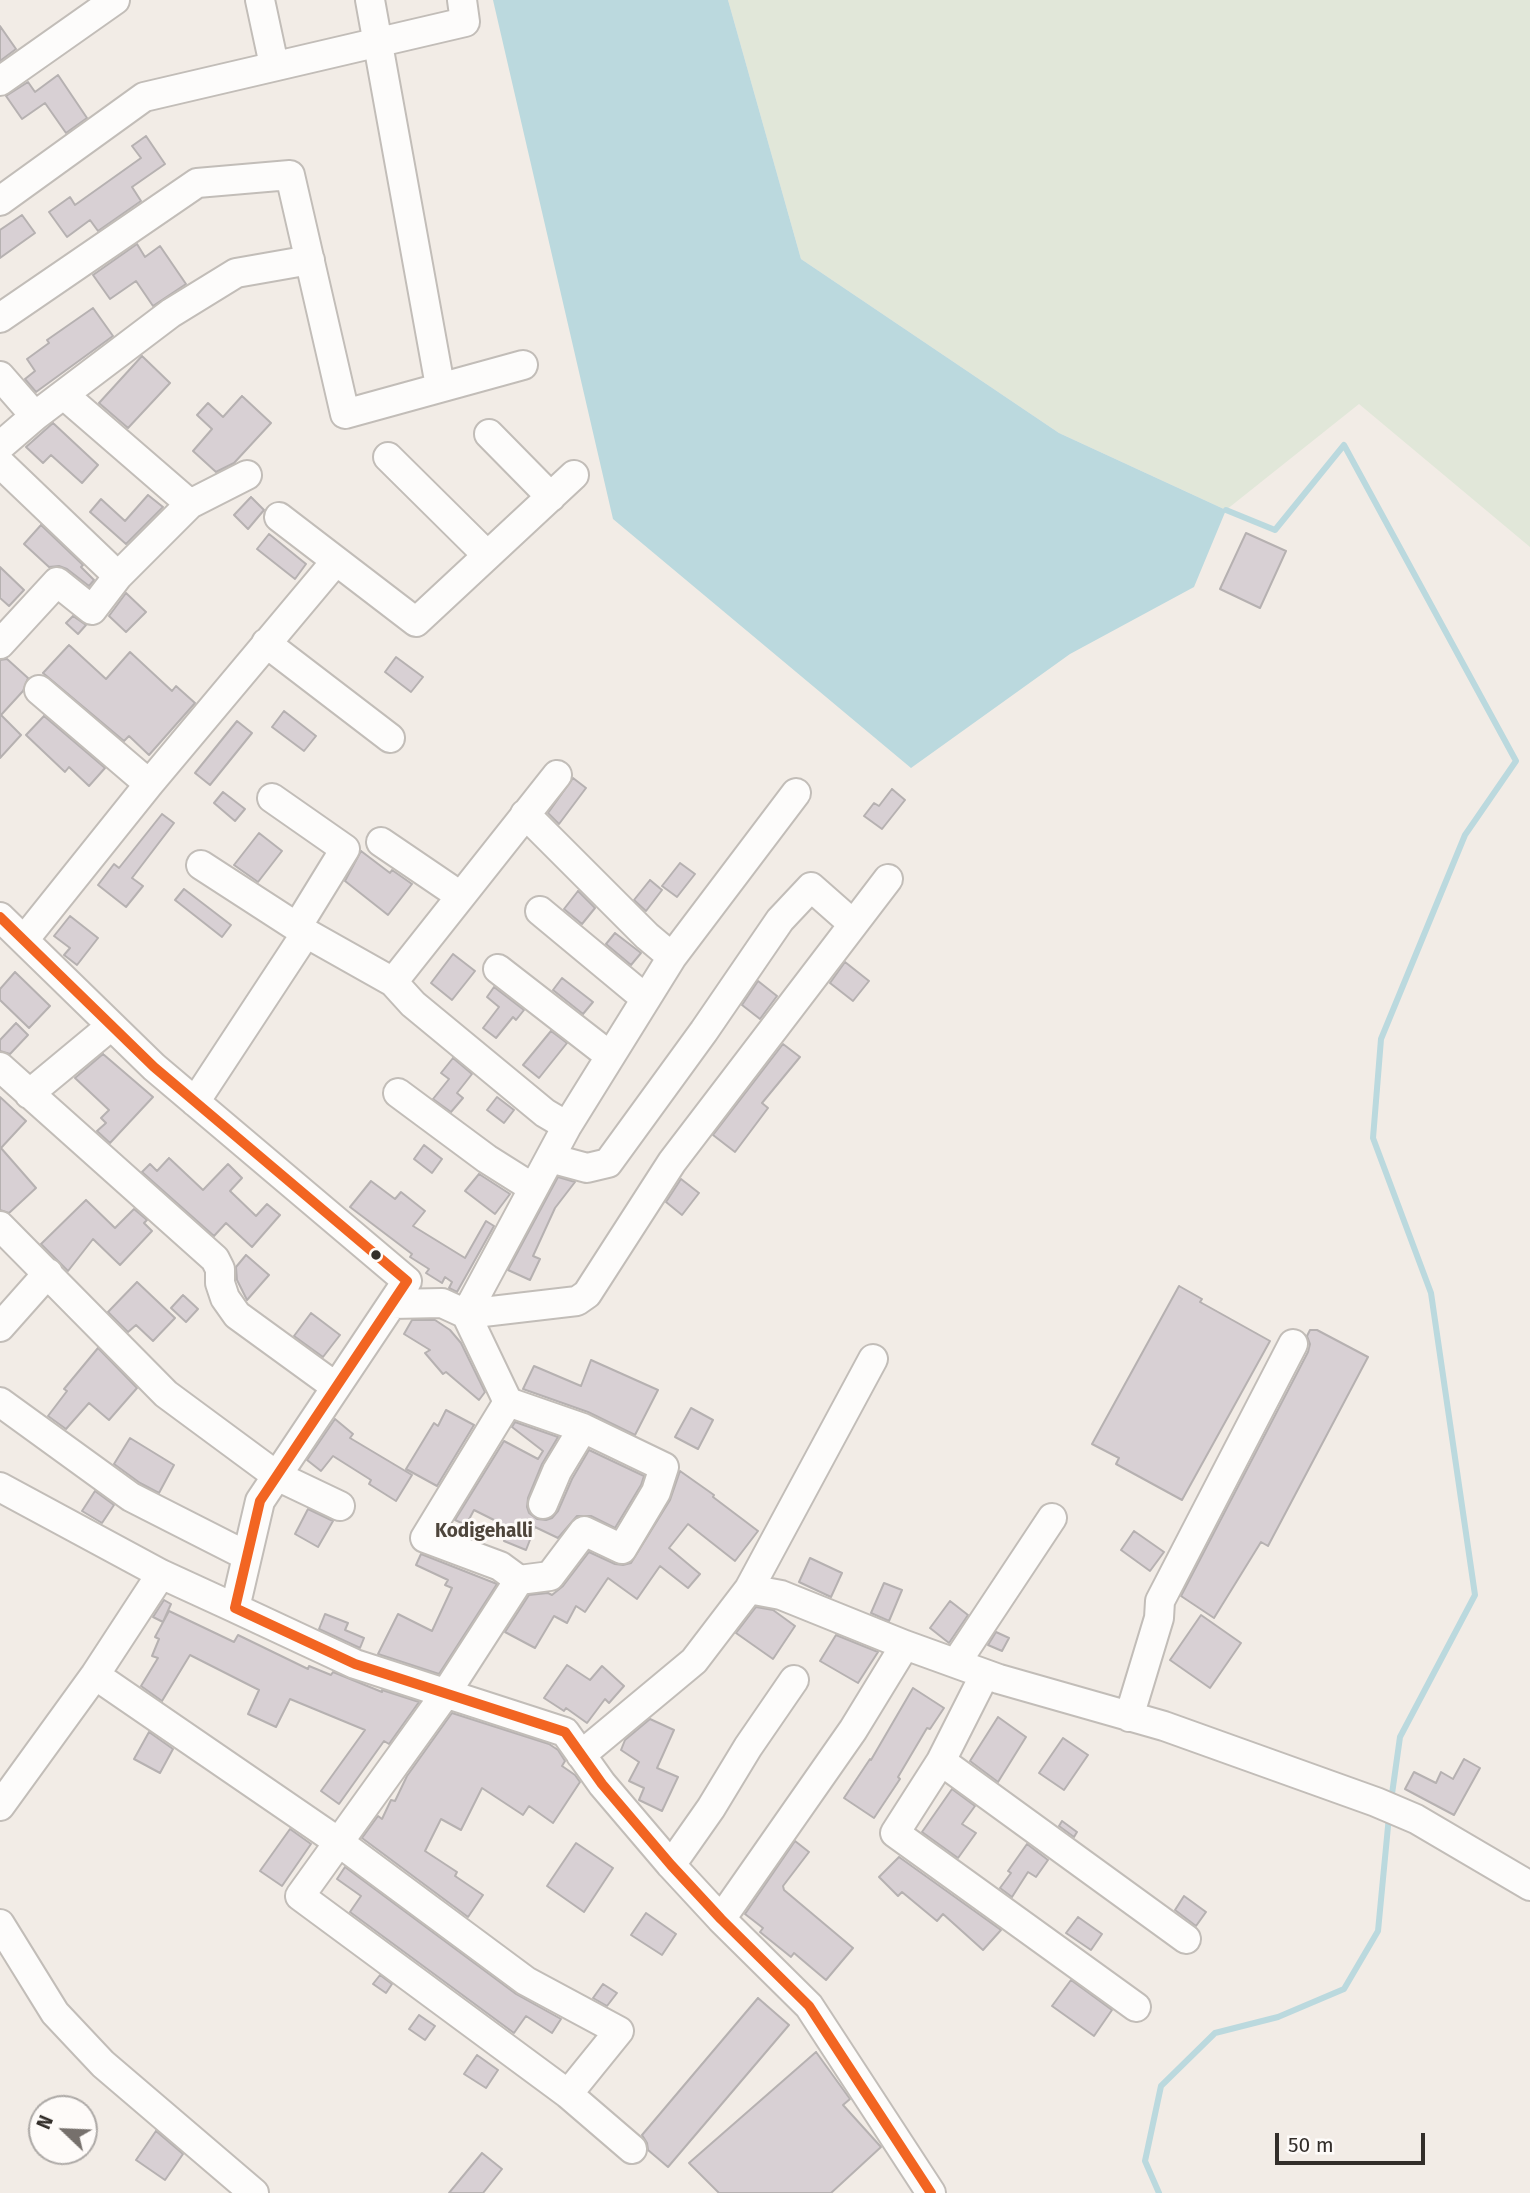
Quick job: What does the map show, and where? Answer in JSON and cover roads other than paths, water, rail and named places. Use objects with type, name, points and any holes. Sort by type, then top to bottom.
[{"type":"street","points":[[0,81],[115,0]]},
{"type":"street","points":[[260,0],[274,65]]},
{"type":"street","points":[[370,0],[440,386]]},
{"type":"street","points":[[0,201],[144,97],[465,22],[462,0]]},
{"type":"street","points":[[0,318],[197,183],[290,175],[345,414],[523,365]]},
{"type":"street","points":[[0,446],[35,416],[171,313],[236,272],[310,260]]},
{"type":"street","points":[[0,376],[35,416]]},
{"type":"street","points":[[64,395],[190,504]]},
{"type":"street","points":[[489,434],[551,497]]},
{"type":"street","points":[[388,457],[487,555]]},
{"type":"street","points":[[0,463],[118,576]]},
{"type":"street","points":[[0,644],[57,582],[92,610],[118,576],[130,567],[190,504],[247,475]]},
{"type":"street","points":[[279,517],[416,622],[574,475]]},
{"type":"street","points":[[24,940],[336,561]]},
{"type":"street","points":[[266,643],[390,738]]},
{"type":"street","points":[[38,690],[149,785]]},
{"type":"street","points":[[393,982],[556,775]]},
{"type":"street","points":[[466,1314],[566,1126],[672,957],[796,793]]},
{"type":"street","points":[[195,1102],[301,930],[345,849],[272,798]]},
{"type":"street","points":[[525,814],[647,936],[672,957]]},
{"type":"street","points":[[381,842],[459,895]]},
{"type":"street","points":[[201,865],[301,930],[393,982],[413,1004],[545,1113],[566,1126]]},
{"type":"street","points":[[392,1304],[442,1303],[466,1314],[577,1301],[587,1294],[672,1162],[888,878]]},
{"type":"street","points":[[550,1158],[587,1168],[608,1163],[780,920],[811,887],[853,924]]},
{"type":"street","points":[[541,911],[646,999]]},
{"type":"street","points":[[0,918],[111,1026],[195,1102],[407,1281],[260,1501],[235,1608]]},
{"type":"street","points":[[498,969],[610,1056]]},
{"type":"street","points":[[29,1094],[111,1026]]},
{"type":"street","points":[[0,1067],[215,1259],[220,1269],[220,1283],[225,1298],[237,1315],[336,1387]]},
{"type":"street","points":[[398,1093],[487,1159],[533,1188]]},
{"type":"street","points":[[0,1226],[166,1394],[277,1476],[340,1506]]},
{"type":"street","points":[[0,1327],[48,1272]]},
{"type":"street","points":[[466,1314],[508,1402],[583,1428],[664,1467],[656,1492],[622,1549],[584,1531],[551,1576],[519,1580],[500,1566],[425,1538],[508,1402]]},
{"type":"street","points":[[1129,1717],[1159,1618],[1160,1601],[1293,1344]]},
{"type":"street","points":[[581,1755],[694,1661],[749,1589],[873,1359]]},
{"type":"street","points":[[0,1402],[131,1497],[247,1556]]},
{"type":"street","points":[[543,1504],[557,1471],[583,1428]]},
{"type":"street","points":[[0,1487],[161,1574],[355,1664],[565,1732],[602,1784],[671,1865],[720,1919],[809,2006],[921,2189]]},
{"type":"street","points":[[956,1663],[1052,1518]]},
{"type":"street","points":[[0,1806],[95,1675],[161,1574]]},
{"type":"street","points":[[519,1580],[446,1693],[300,1896],[568,2094],[632,2149]]},
{"type":"street","points":[[749,1589],[781,1595],[985,1674],[1164,1726],[1376,1802],[1416,1819],[1530,1886]]},
{"type":"street","points":[[720,1919],[853,1730],[905,1645]]},
{"type":"street","points":[[985,1674],[941,1761],[895,1833],[1136,2007]]},
{"type":"street","points":[[95,1675],[340,1843],[526,1981],[619,2031],[568,2094]]},
{"type":"street","points":[[671,1865],[794,1680]]},
{"type":"street","points":[[941,1761],[1186,1939]]},
{"type":"street","points":[[0,1924],[55,2013],[103,2064],[254,2193]]},
{"type":"water","points":[[493,0],[728,0],[801,259],[1059,433],[1226,510],[1194,587],[1070,654],[911,768],[613,519]]},
{"type":"waterway","points":[[1226,510],[1275,530],[1344,445],[1516,761],[1465,835],[1381,1039],[1373,1138],[1431,1293],[1475,1595],[1400,1737],[1391,1801]]},
{"type":"waterway","points":[[1159,2193],[1145,2161],[1161,2086],[1215,2033],[1278,2017],[1344,1989],[1378,1931],[1389,1816]]},
{"type":"district","name":"Kodigehalli","points":[[484,1532]]}]
